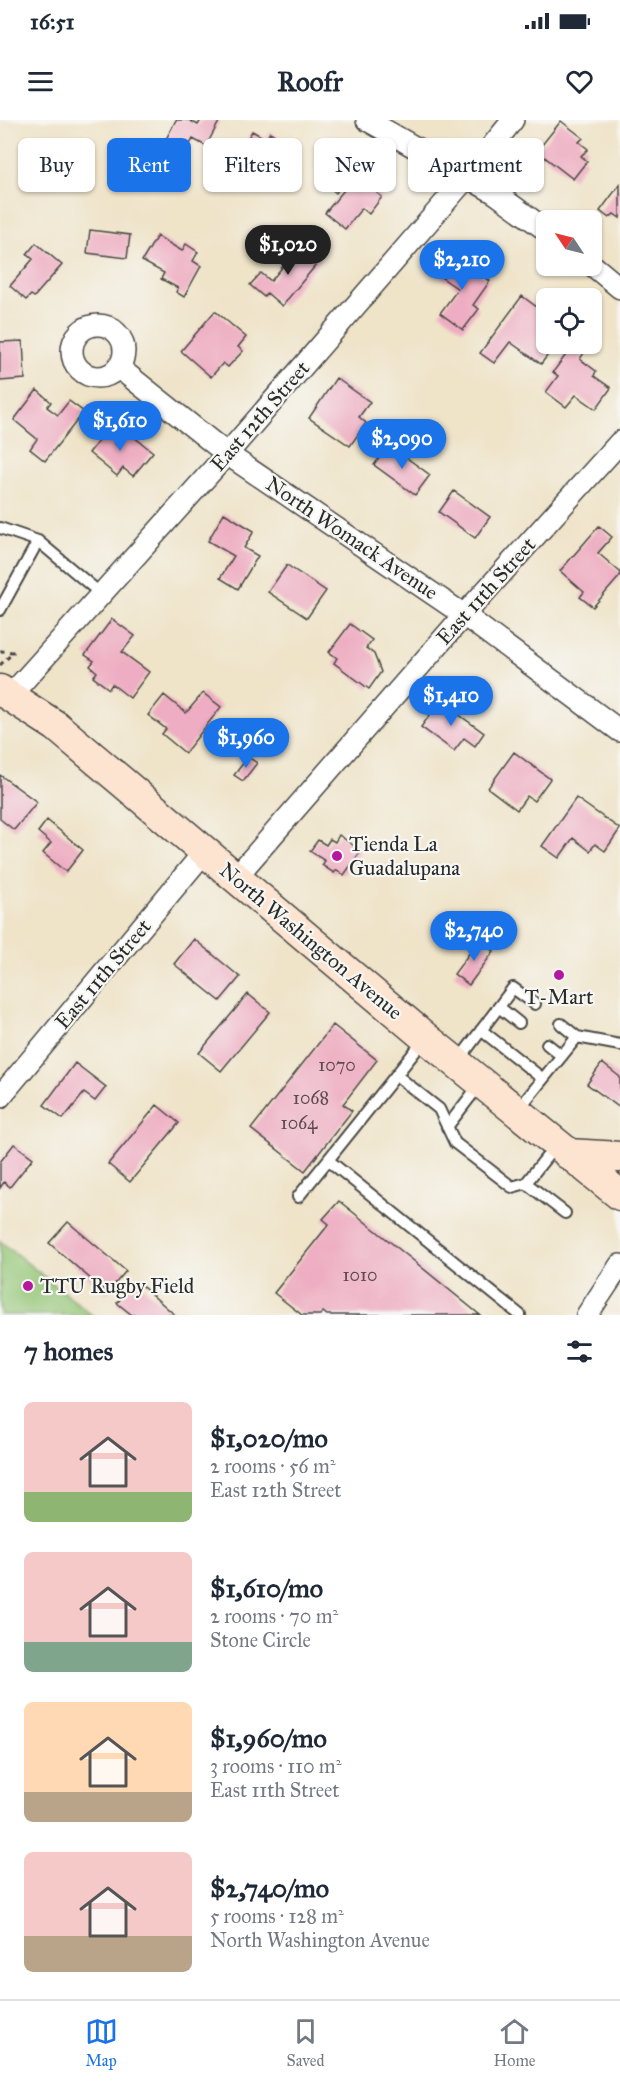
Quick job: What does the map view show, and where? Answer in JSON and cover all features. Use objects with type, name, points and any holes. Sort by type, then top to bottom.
[{"type":"main road","name":"North Washington Avenue","points":[[3,698],[56,726],[456,1064],[620,1195]]},
{"type":"main road","points":[[562,1149],[620,1157]]},
{"type":"street","points":[[367,120],[408,143]]},
{"type":"street","name":"East 12th Street","points":[[498,138],[513,120]]},
{"type":"street","name":"East 12th Street","points":[[3,698],[227,454],[454,192]]},
{"type":"street","points":[[493,192],[536,223]]},
{"type":"street","points":[[602,273],[620,288]]},
{"type":"street","name":"North Womack Avenue","points":[[118,367],[227,454],[464,615],[620,731]]},
{"type":"street","name":"East 11th Street","points":[[236,877],[464,615],[620,442]]},
{"type":"street","name":"East 11th Street","points":[[0,1097],[205,851]]},
{"type":"street","points":[[587,1315],[620,1265]]},
{"type":"lane","points":[[0,528],[38,541],[100,594]]},
{"type":"lane","points":[[0,610],[38,541]]},
{"type":"lane","points":[[456,1064],[513,988],[535,1004]]},
{"type":"lane","points":[[499,1007],[519,1023]]},
{"type":"lane","points":[[561,1024],[577,1037],[620,1045]]},
{"type":"lane","points":[[482,1030],[543,1079]]},
{"type":"lane","points":[[516,1112],[577,1037]]},
{"type":"lane","points":[[298,1197],[426,1038]]},
{"type":"lane","points":[[547,1044],[562,1056]]},
{"type":"lane","points":[[396,1075],[439,1109],[455,1143],[512,1187],[526,1183],[562,1149]]},
{"type":"lane","points":[[447,1127],[481,1084]]},
{"type":"lane","points":[[328,1160],[520,1315]]},
{"type":"lane","points":[[526,1183],[565,1214]]},
{"type":"path","points":[[0,651],[14,652],[0,665]]},
{"type":"green space","name":"TTU Rugby Field","points":[[0,1241],[92,1315],[0,1315]]},
{"type":"building","points":[[176,120],[189,120],[198,125],[201,120],[220,120],[210,138],[203,138],[203,144],[193,139],[191,143],[191,138],[167,138]]},
{"type":"building","points":[[561,121],[583,138],[579,142],[588,149],[581,156],[587,161],[573,179],[544,156],[544,142]]},
{"type":"building","points":[[252,131],[264,138],[248,138]]},
{"type":"building","points":[[270,132],[279,138],[267,138]]},
{"type":"building","points":[[620,184],[620,218],[614,214],[609,218],[601,210]]},
{"type":"building","points":[[342,192],[378,192],[382,197],[369,214],[362,208],[345,229],[325,213]]},
{"type":"building","points":[[90,230],[130,235],[127,258],[87,253]]},
{"type":"building","points":[[157,236],[182,251],[186,244],[198,252],[193,261],[201,266],[184,297],[176,292],[178,288],[161,279],[164,273],[142,261]]},
{"type":"building","points":[[36,243],[62,265],[34,297],[31,295],[26,300],[10,286],[33,259],[27,254]]},
{"type":"building","points":[[302,243],[321,259],[282,306],[267,293],[264,297],[250,285],[261,273],[271,281]]},
{"type":"building","points":[[453,255],[490,281],[473,305],[479,309],[463,330],[440,313],[458,289],[438,275]]},
{"type":"building","points":[[522,296],[536,306],[536,354],[548,354],[541,364],[510,342],[494,363],[480,353]]},
{"type":"building","points":[[215,311],[246,337],[238,347],[243,351],[228,367],[223,363],[211,377],[181,351]]},
{"type":"building","points":[[23,341],[25,379],[0,381],[0,342]]},
{"type":"building","points":[[566,354],[583,354],[580,359],[596,371],[594,376],[611,388],[596,409],[576,395],[566,407],[546,392],[558,376],[553,372]]},
{"type":"building","points":[[336,378],[370,402],[359,417],[366,423],[350,446],[309,418]]},
{"type":"building","points":[[37,390],[51,402],[47,407],[58,415],[69,401],[84,412],[45,461],[30,449],[37,439],[14,420]]},
{"type":"building","points":[[113,422],[124,431],[114,443],[118,446],[129,433],[153,452],[133,476],[123,468],[117,476],[89,453]]},
{"type":"building","points":[[389,445],[430,475],[415,495],[374,465]]},
{"type":"building","points":[[454,491],[490,517],[475,538],[439,512]]},
{"type":"building","points":[[224,513],[254,531],[244,548],[258,556],[238,589],[220,578],[234,556],[208,541]]},
{"type":"building","points":[[599,526],[612,537],[598,553],[620,572],[620,576],[593,607],[580,597],[584,592],[560,571]]},
{"type":"building","points":[[287,565],[326,591],[307,618],[268,592]]},
{"type":"building","points":[[112,619],[135,636],[122,652],[149,672],[130,698],[112,684],[109,689],[93,677],[97,672],[90,666],[94,661],[85,655]]},
{"type":"building","points":[[350,624],[372,640],[366,648],[374,654],[381,672],[369,689],[334,663],[337,658],[329,652]]},
{"type":"building","points":[[203,693],[221,707],[185,753],[162,734],[166,729],[148,715],[164,695],[186,713]]},
{"type":"building","points":[[440,701],[484,733],[475,746],[464,738],[454,751],[421,727]]},
{"type":"building","points":[[514,752],[550,779],[534,801],[527,796],[517,810],[488,788]]},
{"type":"building","points":[[248,757],[257,763],[243,781],[234,775]]},
{"type":"building","points":[[0,775],[37,802],[14,830],[0,819]]},
{"type":"building","points":[[576,798],[620,829],[605,851],[595,844],[590,851],[573,838],[559,858],[542,846]]},
{"type":"building","points":[[47,820],[83,850],[66,872],[43,853],[51,843],[38,832]]},
{"type":"building","name":"Tienda La Guadalupana","points":[[339,835],[361,851],[344,875],[337,870],[334,873],[322,865],[325,861],[310,851],[318,840],[326,845],[330,839],[335,842]]},
{"type":"building","points":[[194,939],[240,977],[220,1001],[174,964]]},
{"type":"building","points":[[479,940],[494,951],[469,985],[454,974]]},
{"type":"building","points":[[248,994],[270,1012],[221,1071],[199,1053]]},
{"type":"building","points":[[333,1025],[377,1060],[343,1104],[352,1111],[305,1171],[251,1129]]},
{"type":"building","points":[[75,1063],[106,1087],[95,1101],[84,1093],[63,1119],[44,1105]]},
{"type":"building","points":[[602,1063],[620,1077],[620,1108],[587,1084]]},
{"type":"building","points":[[157,1105],[179,1123],[130,1182],[108,1164]]},
{"type":"building","points":[[14,1144],[33,1158],[10,1187],[4,1182],[0,1188],[0,1162]]},
{"type":"building","points":[[339,1201],[480,1315],[327,1315],[323,1312],[320,1315],[302,1315],[274,1293],[329,1224],[323,1219]]},
{"type":"building","points":[[68,1222],[126,1271],[107,1293],[49,1243]]},
{"type":"building","points":[[136,1281],[175,1315],[132,1315],[117,1303]]},
{"type":"place","name":"Tienda La Guadalupana","points":[[337,856]]},
{"type":"place","name":"T-Mart","points":[[559,975]]},
{"type":"place","name":"TTU Rugby Field","points":[[28,1286]]}]
